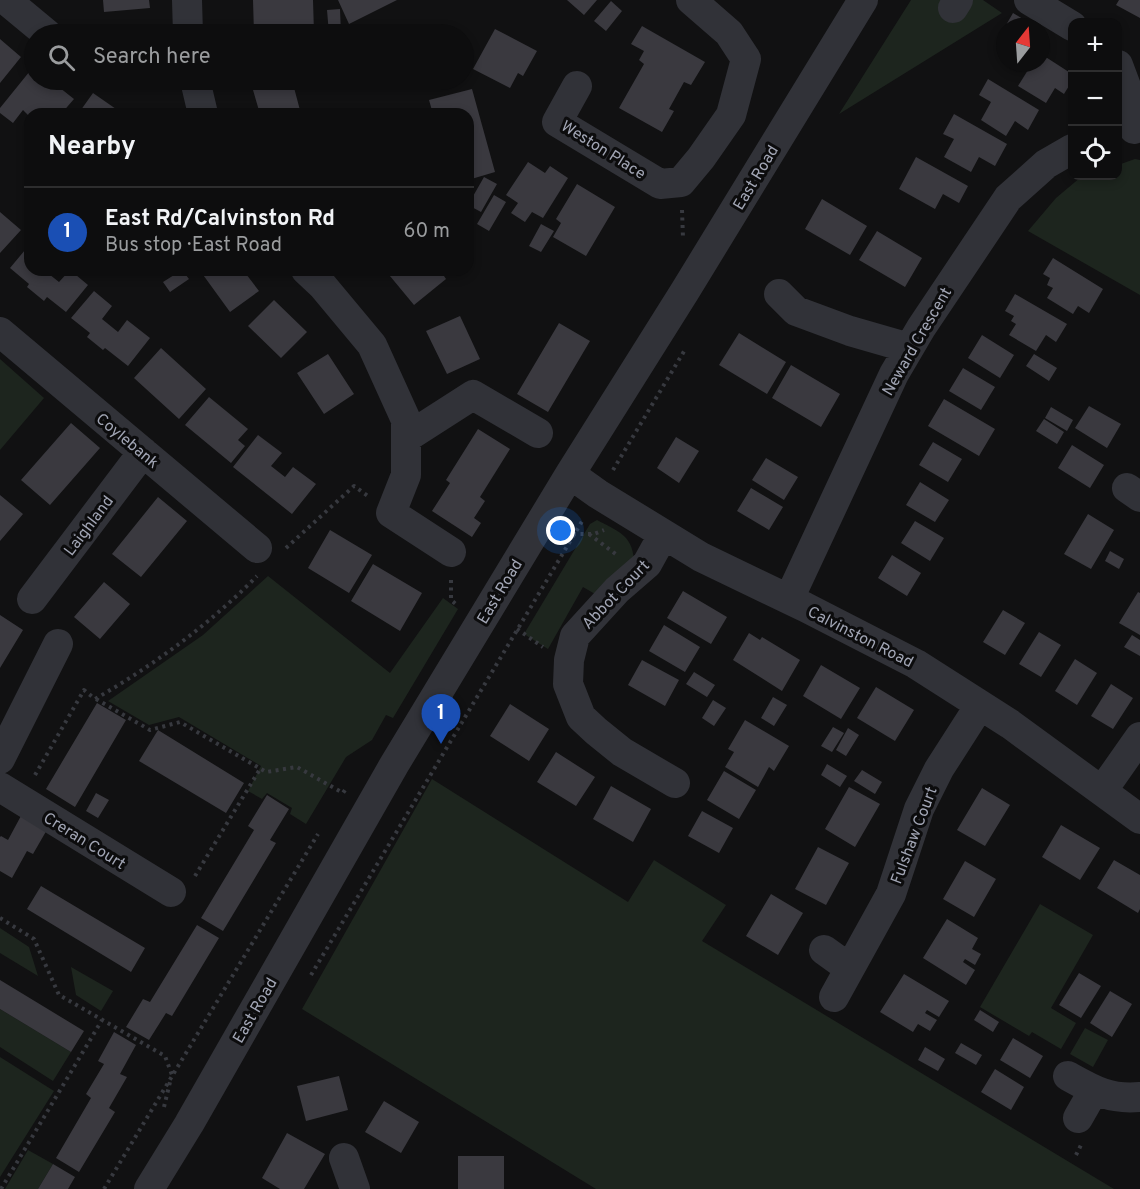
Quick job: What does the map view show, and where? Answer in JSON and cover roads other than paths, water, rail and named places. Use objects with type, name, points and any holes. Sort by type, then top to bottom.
[{"type":"street","points":[[6,0],[35,24]]},
{"type":"street","points":[[187,0],[188,24]]},
{"type":"street","name":"Weston Place","points":[[577,86],[557,122],[660,184],[681,182],[731,115],[746,59],[729,33],[691,0]]},
{"type":"street","name":"East Road","points":[[149,1189],[189,1124],[394,765],[570,474],[863,0]]},
{"type":"street","points":[[1029,0],[1068,24]]},
{"type":"street","points":[[1121,72],[1127,89],[1131,130]]},
{"type":"street","points":[[197,90],[202,108]]},
{"type":"street","name":"Neward Crescent","points":[[789,599],[894,374],[909,348],[1008,198],[1046,164],[1068,151]]},
{"type":"street","points":[[312,276],[372,345],[406,420],[406,475],[391,513],[451,552]]},
{"type":"street","points":[[779,294],[796,311],[850,331],[909,348]]},
{"type":"street","name":"Coylebank","points":[[0,332],[267,557]]},
{"type":"street","points":[[406,438],[474,395],[538,433]]},
{"type":"street","name":"Laighland","points":[[32,598],[143,452]]},
{"type":"street","name":"Calvinston Road","points":[[570,474],[701,558],[789,599],[916,664],[980,705],[1140,819]]},
{"type":"street","name":"Abbot Court","points":[[663,535],[647,564],[617,590],[575,636],[569,660],[568,684],[581,717],[596,731],[622,752],[675,783]]},
{"type":"street","points":[[0,759],[58,644]]},
{"type":"street","name":"Fulshaw Court","points":[[834,997],[891,894],[919,809],[939,769],[980,705]]},
{"type":"street","points":[[1102,791],[1140,737]]},
{"type":"street","name":"Creran Court","points":[[10,793],[171,892]]},
{"type":"street","points":[[824,950],[849,968]]},
{"type":"street","points":[[1068,1076],[1094,1090],[1122,1099],[1140,1097]]},
{"type":"street","points":[[1078,1118],[1094,1090]]},
{"type":"street","points":[[344,1158],[355,1189]]},
{"type":"place","name":"East Rd/Calvinston Rd","points":[[441,744]]}]
